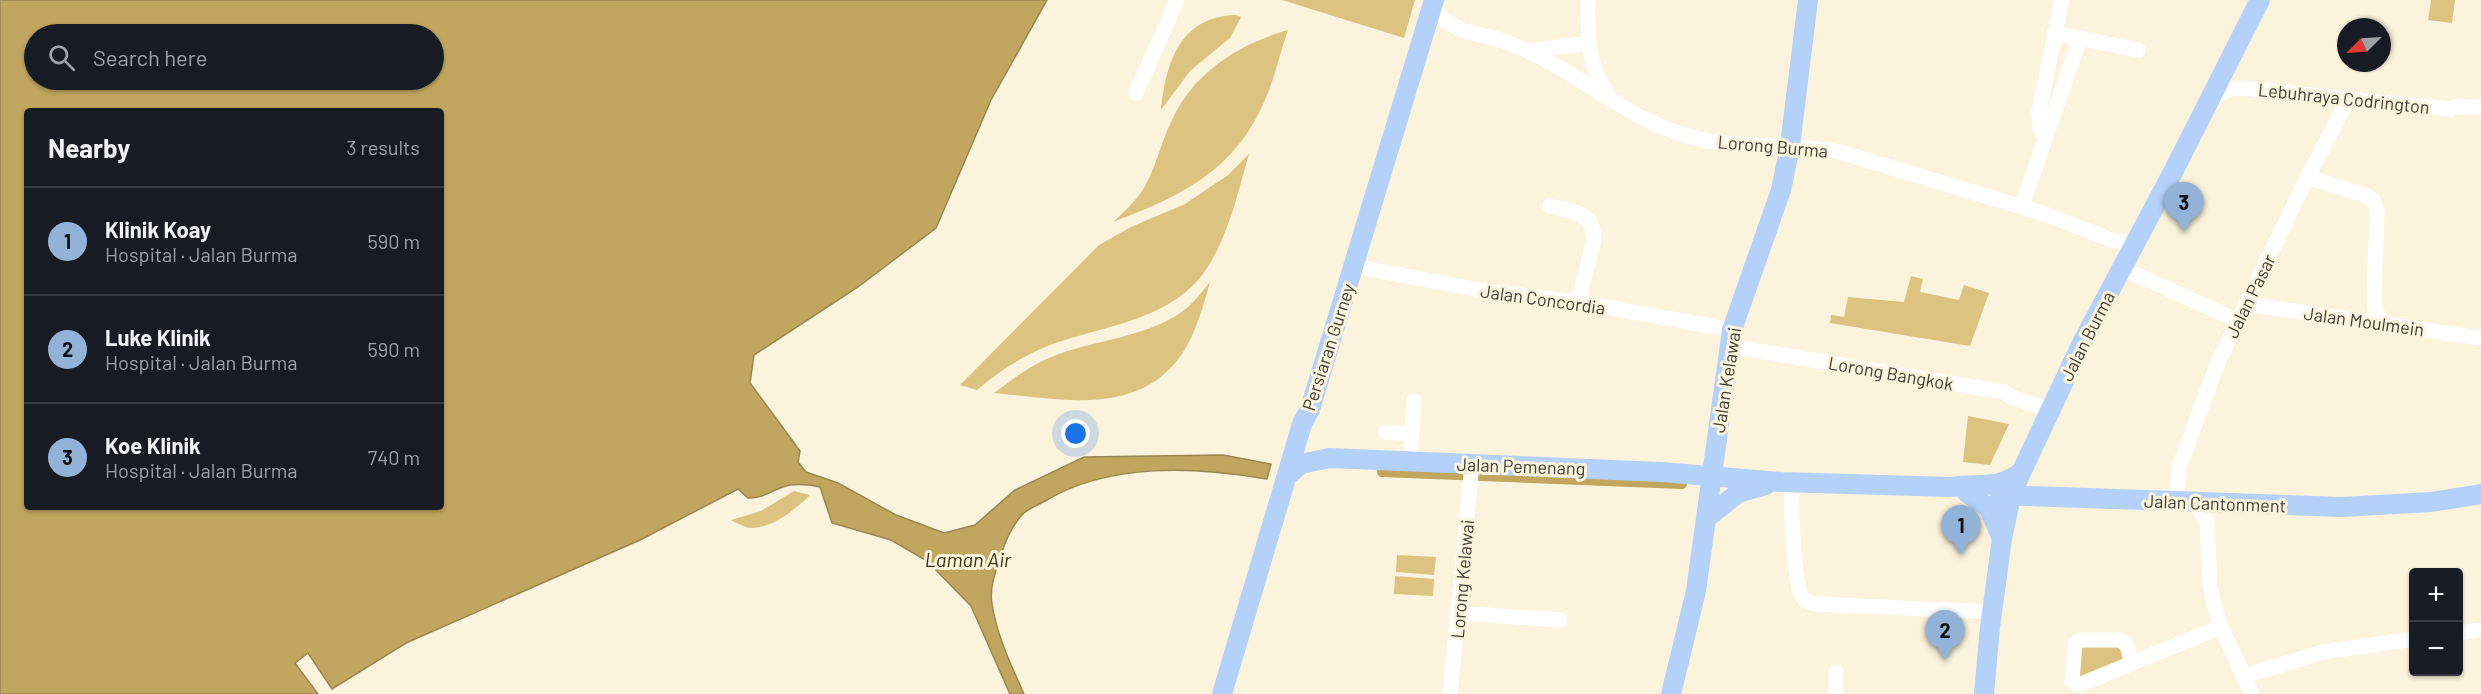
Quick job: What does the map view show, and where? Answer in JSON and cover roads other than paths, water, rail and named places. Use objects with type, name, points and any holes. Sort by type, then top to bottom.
[{"type":"main road","name":"Jalan Kelawai","points":[[1671,694],[1696,591],[1731,338],[1781,190],[1790,146],[1808,0]]},
{"type":"main road","name":"Jalan Burma","points":[[1984,694],[2002,539],[2011,496],[2020,473],[2260,0]]},
{"type":"main road","name":"Persiaran Gurney","points":[[1222,694],[1302,423],[1310,409],[1433,1]]},
{"type":"main road","points":[[1310,409],[1308,432],[1311,443],[1315,450],[1329,458]]},
{"type":"main road","name":"Jalan Pemenang","points":[[1288,475],[1294,468],[1308,462],[1329,458],[1411,461],[1471,473],[1712,476]]},
{"type":"main road","name":"Jalan Cantonment","points":[[1958,489],[1966,484],[2001,484],[2020,473]]},
{"type":"main road","name":"Jalan Cantonment","points":[[1712,476],[1786,482],[1958,489],[2011,496],[2230,504],[2377,507],[2481,494]]},
{"type":"main road","points":[[1708,517],[1738,493],[1786,482]]},
{"type":"main road","points":[[1958,489],[1989,508],[2002,539]]},
{"type":"street","points":[[1136,93],[1177,0]]},
{"type":"street","points":[[1588,0],[1588,43],[1597,77],[1612,100]]},
{"type":"street","points":[[2044,138],[2039,111],[2062,0]]},
{"type":"street","name":"Lorong Burma","points":[[1433,1],[1438,15],[1449,25],[1528,51],[1663,127],[1705,141],[1814,147],[1848,154],[2046,213],[2115,242],[2137,241]]},
{"type":"street","points":[[2054,33],[2138,50]]},
{"type":"street","points":[[2022,206],[2080,38]]},
{"type":"street","points":[[1528,51],[1588,43]]},
{"type":"street","name":"Lebuhraya Codrington","points":[[2210,100],[2230,89],[2241,88],[2451,109],[2481,107]]},
{"type":"street","name":"Jalan Pasar","points":[[2186,502],[2179,467],[2219,360],[2307,177],[2348,100]]},
{"type":"street","points":[[2451,109],[2457,113],[2481,116]]},
{"type":"street","points":[[2307,177],[2367,196],[2373,200],[2377,211],[2374,298],[2375,308],[2382,324]]},
{"type":"street","points":[[1550,206],[1579,213],[1592,224],[1594,230],[1594,240],[1578,302]]},
{"type":"street","name":"Jalan Concordia","points":[[1353,266],[1480,290],[1578,302],[1731,338]]},
{"type":"street","points":[[2122,268],[2238,321]]},
{"type":"street","points":[[2358,320],[2369,314],[2374,298]]},
{"type":"street","name":"Jalan Moulmein","points":[[2246,304],[2481,338]]},
{"type":"street","name":"Lorong Bangkok","points":[[1731,338],[2004,392],[2011,397],[2050,410]]},
{"type":"street","points":[[1411,461],[1414,400]]},
{"type":"street","points":[[1386,432],[1412,434]]},
{"type":"street","name":"Lorong Kelawai","points":[[1450,694],[1471,473]]},
{"type":"street","points":[[1786,482],[1800,591],[1808,602],[1993,612]]},
{"type":"street","points":[[2186,502],[2205,515],[2209,542],[2210,585],[2221,627],[2252,694]]},
{"type":"street","points":[[2209,542],[2217,516],[2230,504]]},
{"type":"street","points":[[1458,613],[1560,620]]},
{"type":"street","points":[[2071,689],[2221,627]]},
{"type":"street","points":[[2463,632],[2481,630]]},
{"type":"street","points":[[2071,689],[2073,653],[2076,644],[2082,640],[2120,640],[2127,645],[2132,664]]},
{"type":"street","points":[[2244,676],[2305,656],[2344,648],[2409,640]]},
{"type":"street","points":[[1836,672],[1836,694]]},
{"type":"water","name":"Laman Air","points":[[0,0],[1047,0],[991,100],[936,228],[858,287],[754,355],[750,383],[800,451],[798,462],[806,472],[838,483],[896,515],[944,533],[975,525],[1015,490],[1084,457],[1223,455],[1271,464],[1267,479],[1182,470],[1125,474],[1097,479],[1070,488],[1024,513],[1009,534],[994,579],[991,598],[1001,639],[1024,694],[1010,694],[971,606],[927,561],[891,540],[832,523],[820,487],[790,485],[754,498],[748,498],[738,489],[640,540],[406,643],[332,689],[308,653],[295,663],[318,694],[0,694]]},
{"type":"waterway","points":[[1382,472],[1682,484]]},
{"type":"place","name":"Koe Klinik","points":[[2184,232]]},
{"type":"place","name":"Klinik Koay","points":[[1961,555]]},
{"type":"place","name":"Luke Klinik","points":[[1945,660]]}]
